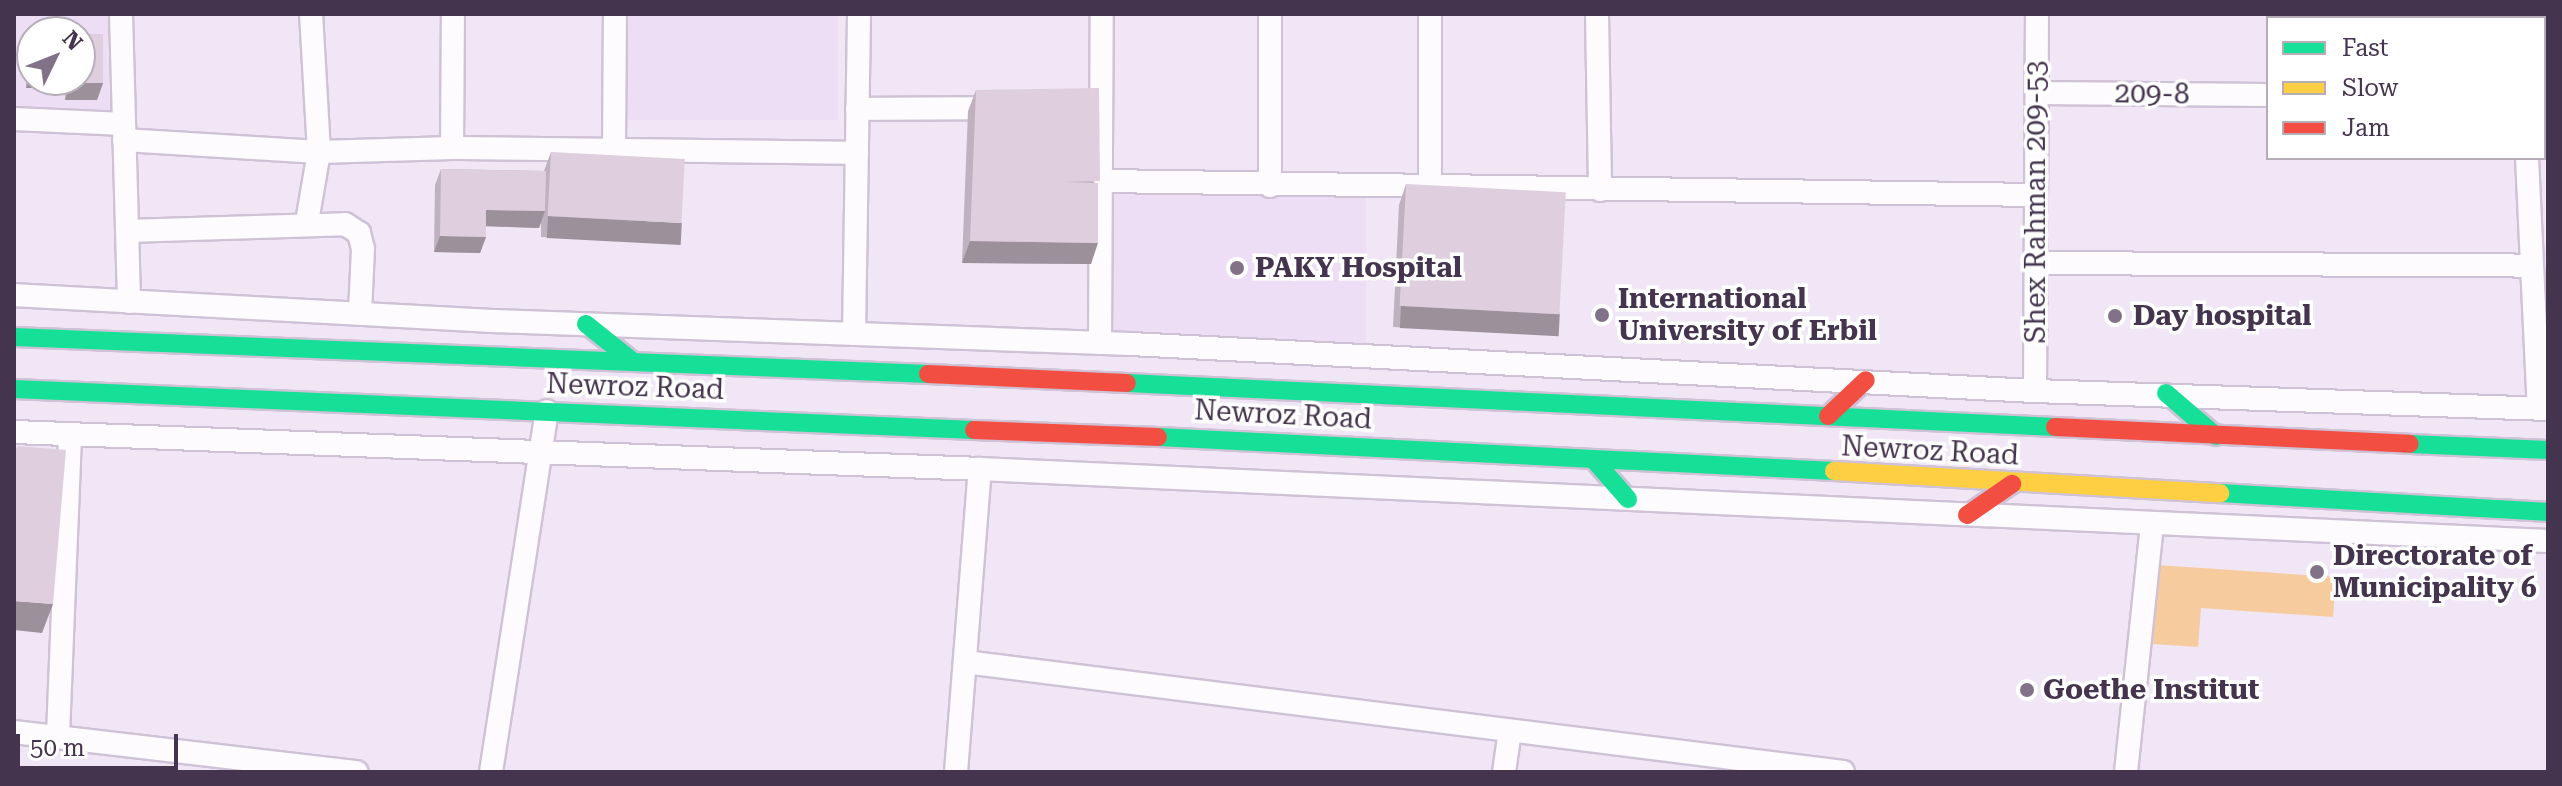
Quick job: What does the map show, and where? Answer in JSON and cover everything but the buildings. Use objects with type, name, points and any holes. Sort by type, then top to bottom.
[{"type":"main road","points":[[586,324],[631,360]]},
{"type":"main road","name":"Newroz Road","points":[[14,337],[631,360],[1129,387],[1443,424],[1478,451],[2012,484],[2548,512]]},
{"type":"main road","points":[[1828,416],[1866,380]]},
{"type":"main road","name":"Newroz Road","points":[[14,389],[547,411],[1443,424],[1488,402],[2548,450]]},
{"type":"main road","points":[[2166,393],[2216,436]]},
{"type":"main road","points":[[1478,451],[1476,425],[1488,402]]},
{"type":"main road","points":[[1594,460],[1628,499]]},
{"type":"main road","points":[[1967,515],[2012,484]]},
{"type":"street","points":[[121,14],[129,302]]},
{"type":"street","points":[[307,222],[319,152],[311,14]]},
{"type":"street","points":[[452,148],[453,14]]},
{"type":"street","points":[[614,150],[615,14]]},
{"type":"street","points":[[854,334],[859,14]]},
{"type":"street","points":[[1100,343],[1102,14]]},
{"type":"street","points":[[1270,14],[1270,186]]},
{"type":"street","points":[[1430,14],[1430,184]]},
{"type":"street","points":[[1597,14],[1600,190]]},
{"type":"street","name":"Shex Rahman 209-53","points":[[2035,391],[2037,14]]},
{"type":"street","name":"209-8","points":[[2037,93],[2266,95]]},
{"type":"street","points":[[857,109],[1024,107]]},
{"type":"street","points":[[1077,107],[1102,108]]},
{"type":"street","points":[[14,119],[319,152],[452,148],[857,153]]},
{"type":"street","points":[[14,295],[586,324],[1131,344],[2035,391],[2166,393],[2543,409],[2528,266],[2527,160]]},
{"type":"street","points":[[1103,181],[1270,186],[1430,184],[1600,190],[2036,195]]},
{"type":"street","points":[[127,231],[307,222],[345,224],[359,233],[360,313]]},
{"type":"street","points":[[2035,263],[2528,266]]},
{"type":"street","points":[[1129,387],[1131,344]]},
{"type":"street","points":[[491,772],[547,411]]},
{"type":"street","points":[[14,432],[980,469],[2548,541]]},
{"type":"street","points":[[58,735],[70,435]]},
{"type":"street","points":[[956,772],[980,469]]},
{"type":"street","points":[[2126,772],[2152,524]]},
{"type":"street","points":[[965,662],[1843,772]]},
{"type":"street","points":[[1504,772],[1510,731]]},
{"type":"street","points":[[14,732],[357,772]]},
{"type":"shaded area","points":[[14,14],[108,14],[110,113],[14,109]]},
{"type":"shaded area","points":[[628,14],[838,14],[838,120],[628,120]]},
{"type":"shaded area","name":"PAKY Hospital","points":[[1112,189],[1366,189],[1366,345],[1112,345]]},
{"type":"shaded area","points":[[2157,565],[2336,577],[2333,617],[2201,608],[2198,647],[2153,644]]},
{"type":"traffic: fast","points":[[586,324],[631,360]]},
{"type":"traffic: fast","points":[[14,337],[928,374]]},
{"type":"traffic: fast","points":[[1127,383],[2055,427]]},
{"type":"traffic: fast","points":[[14,389],[974,430]]},
{"type":"traffic: fast","points":[[2166,393],[2216,436]]},
{"type":"traffic: fast","points":[[1158,437],[1834,471]]},
{"type":"traffic: fast","points":[[2410,444],[2548,450]]},
{"type":"traffic: fast","points":[[1594,460],[1628,499]]},
{"type":"traffic: fast","points":[[2220,493],[2548,512]]},
{"type":"traffic: slow","points":[[1834,471],[2220,493]]},
{"type":"traffic: jam","points":[[928,374],[1127,383]]},
{"type":"traffic: jam","points":[[1828,416],[1866,380]]},
{"type":"traffic: jam","points":[[2055,427],[2410,444]]},
{"type":"traffic: jam","points":[[974,430],[1158,437]]},
{"type":"traffic: jam","points":[[1967,515],[2012,484]]},
{"type":"place","name":"PAKY Hospital","points":[[1237,268]]},
{"type":"place","name":"International University of Erbil","points":[[1602,315]]},
{"type":"place","name":"Day hospital","points":[[2115,316]]},
{"type":"place","name":"Directorate of Municipality 6","points":[[2317,572]]},
{"type":"place","name":"Goethe Institut","points":[[2027,690]]}]
